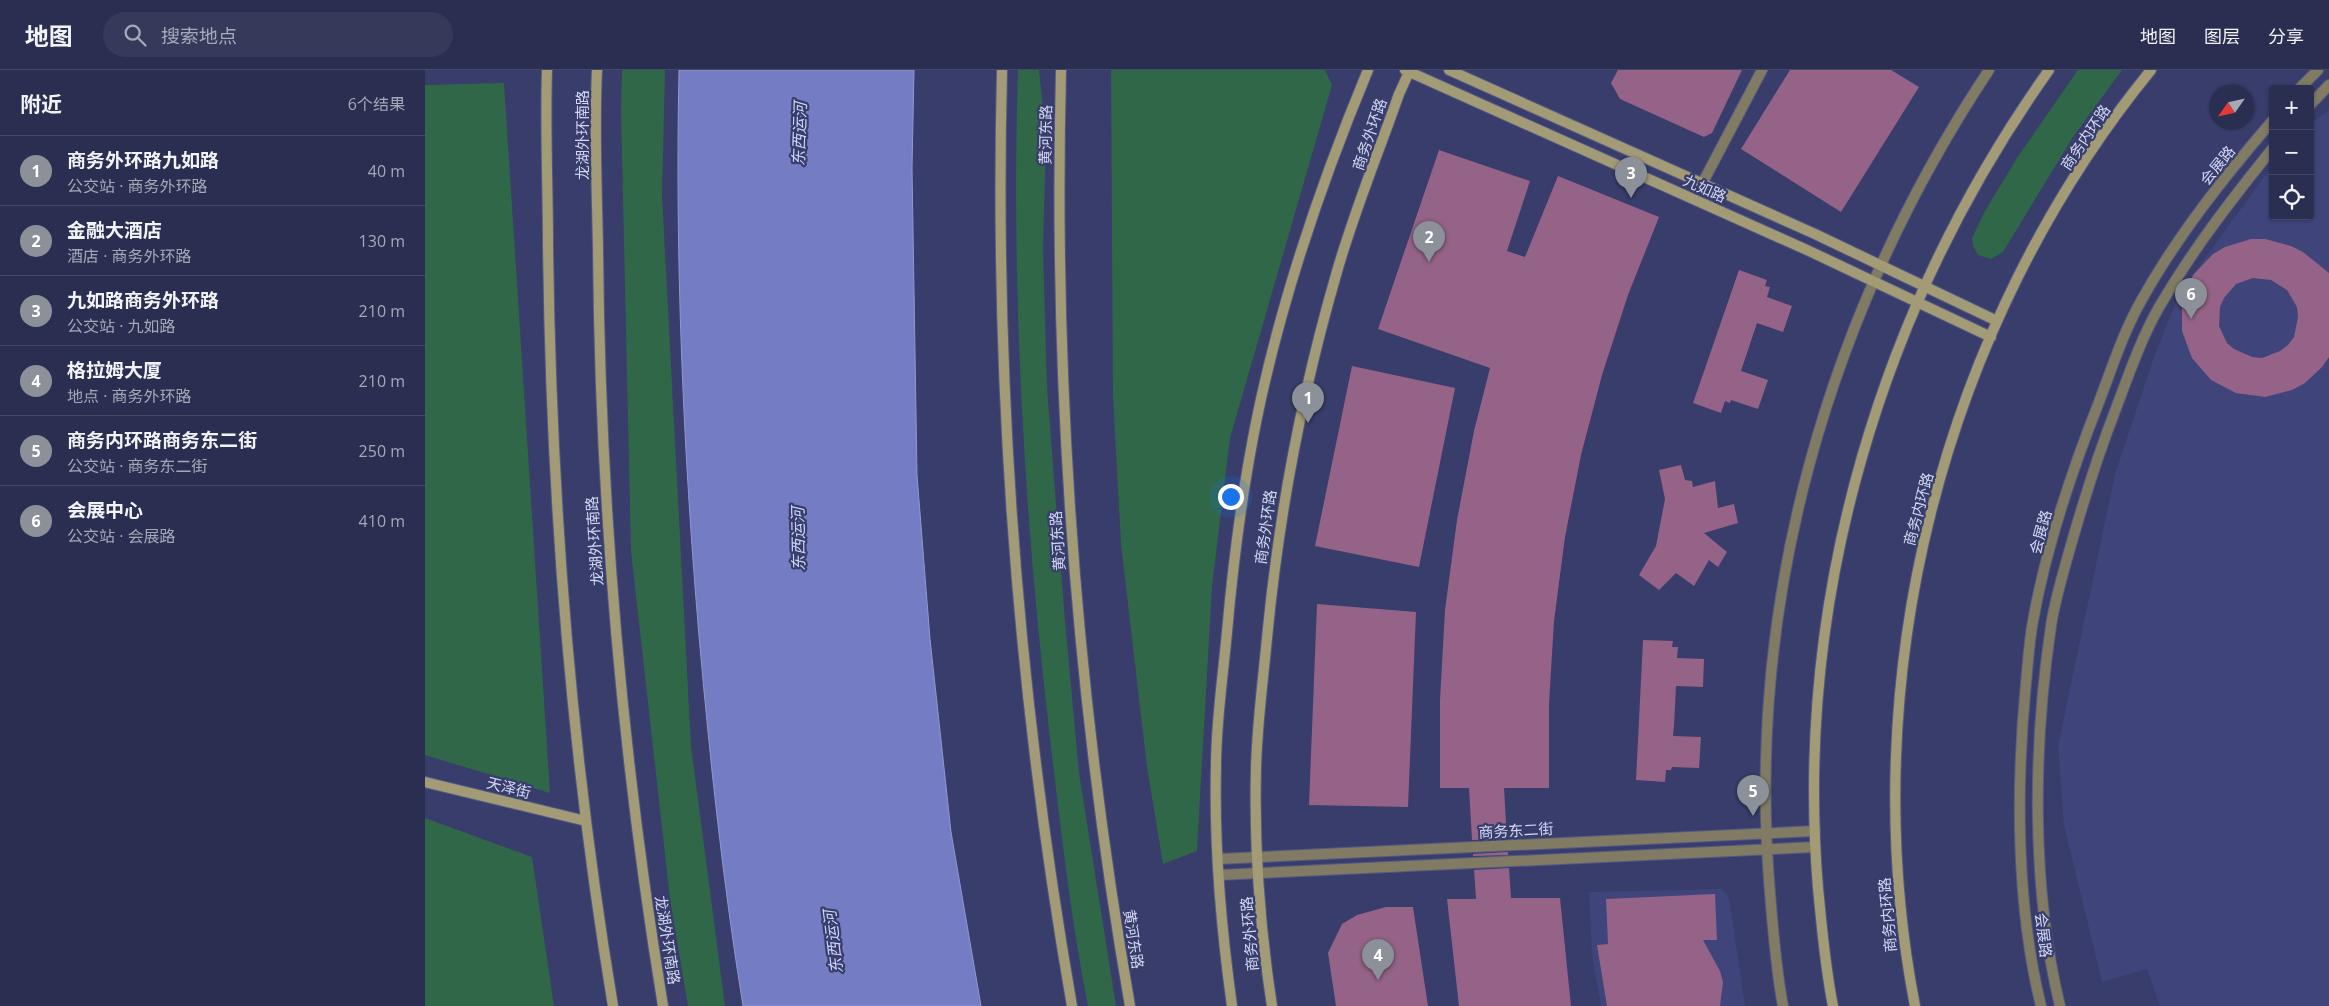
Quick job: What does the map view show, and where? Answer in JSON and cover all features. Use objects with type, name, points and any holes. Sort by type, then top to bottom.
[{"type":"street","points":[[547,70],[549,328],[557,525],[574,725],[613,1006]]},
{"type":"street","name":"龙湖外环南路","points":[[597,70],[599,326],[607,522],[623,720],[643,877],[663,1006]]},
{"type":"street","points":[[1002,70],[1002,329],[1013,540],[1027,690],[1042,812],[1072,1006]]},
{"type":"street","name":"黄河东路","points":[[1061,70],[1059,323],[1071,536],[1101,824],[1130,1006]]},
{"type":"street","name":"商务外环路","points":[[1232,1006],[1219,875],[1216,763],[1230,596],[1249,458],[1297,261],[1342,133],[1368,70]]},
{"type":"street","name":"九如路","points":[[1449,70],[1880,265],[1997,321]]},
{"type":"street","points":[[1702,184],[1762,70]]},
{"type":"street","points":[[1783,1006],[1777,977],[1766,833],[1767,731],[1779,606],[1788,553],[1808,467],[1822,420],[1847,345],[1873,281],[1898,226],[1944,141],[1989,70]]},
{"type":"street","points":[[1833,1006],[1825,970],[1815,847],[1816,734],[1819,681],[1827,613],[1845,520],[1869,435],[1899,346],[1941,248],[1987,165],[2049,70]]},
{"type":"street","name":"商务内环路","points":[[1915,1006],[1906,959],[1897,851],[1897,738],[1901,680],[1915,588],[1931,511],[1961,413],[1997,321],[2014,285],[2063,198],[2101,137],[2151,70]]},
{"type":"street","points":[[2303,85],[2318,70]]},
{"type":"street","name":"商务外环路","points":[[1272,1006],[1264,952],[1257,857],[1256,766],[1277,543],[1289,466],[1336,273],[1408,71]]},
{"type":"street","name":"九如路","points":[[1408,71],[1873,281],[1991,337]]},
{"type":"street","points":[[2314,101],[2329,85]]},
{"type":"street","name":"会展路","points":[[2041,1006],[2027,923],[2019,802],[2025,694],[2033,622],[2043,580],[2078,455],[2120,345],[2141,301],[2208,199],[2269,125]]},
{"type":"street","name":"会展路","points":[[2060,1006],[2045,921],[2038,802],[2041,714],[2051,625],[2058,593],[2096,461],[2137,352],[2157,310],[2223,211],[2269,153]]},
{"type":"street","name":"天泽街","points":[[425,782],[586,821]]},
{"type":"street","name":"商务东二街","points":[[1218,859],[1815,831]]},
{"type":"street","name":"商务东二街","points":[[1219,875],[1815,847]]},
{"type":"shaded area","points":[[2329,110],[2329,1006],[2160,1006],[2147,969],[2102,982],[2064,825],[2058,746],[2115,474],[2154,357],[2179,294],[2269,170],[2269,220],[2314,220],[2314,121]]},
{"type":"shaded area","points":[[1722,889],[1729,898],[1745,1006],[1601,1006],[1592,955],[1589,892]]},
{"type":"green space","points":[[622,70],[665,70],[662,195],[691,746],[725,1006],[688,1006],[670,899],[631,551],[621,110]]},
{"type":"green space","points":[[1018,70],[1039,70],[1046,137],[1043,248],[1047,388],[1065,621],[1079,773],[1116,1006],[1088,1006],[1066,868],[1040,648],[1021,401],[1016,235]]},
{"type":"green space","points":[[1111,70],[1325,70],[1332,85],[1230,438],[1212,586],[1197,851],[1163,864],[1147,767],[1121,544],[1113,396]]},
{"type":"green space","points":[[2078,70],[2122,70],[2073,137],[2003,252],[1991,259],[1978,255],[1973,246],[1972,238],[1985,211],[2017,158]]},
{"type":"green space","points":[[504,83],[550,793],[425,755],[425,85]]},
{"type":"green space","points":[[425,818],[532,857],[554,1006],[425,1006]]},
{"type":"water","name":"东西运河","points":[[679,70],[914,70],[912,168],[917,475],[930,639],[951,832],[981,1006],[743,1006],[729,914],[718,821],[693,565],[681,353],[678,212]]},
{"type":"building","points":[[1618,70],[1742,70],[1712,133],[1704,137],[1620,99],[1611,83]]},
{"type":"building","points":[[1790,70],[1891,70],[1919,87],[1841,212],[1741,149]]},
{"type":"building","points":[[1439,150],[1530,181],[1507,251],[1525,257],[1558,176],[1659,217],[1628,295],[1602,375],[1581,455],[1565,537],[1554,621],[1549,704],[1549,788],[1504,788],[1507,839],[1472,840],[1469,788],[1440,788],[1440,700],[1445,610],[1457,520],[1474,431],[1490,368],[1378,329]]},
{"type":"building","points":[[2251,239],[2265,239],[2291,246],[2303,252],[2329,273],[2329,357],[2322,367],[2305,383],[2292,390],[2265,397],[2236,393],[2211,380],[2192,358],[2182,331],[2182,302],[2193,275],[2213,254],[2225,247]],"holes":[[[2253,278],[2271,280],[2287,290],[2297,307],[2298,317],[2294,337],[2280,351],[2262,358],[2252,357],[2234,349],[2227,343],[2219,326],[2220,307],[2224,298],[2236,284]]]},
{"type":"building","points":[[1739,270],[1767,280],[1765,286],[1770,287],[1767,297],[1792,306],[1783,332],[1757,323],[1741,371],[1768,380],[1758,409],[1731,400],[1730,403],[1725,401],[1721,413],[1693,403]]},
{"type":"building","points":[[1352,366],[1455,388],[1419,567],[1315,546]]},
{"type":"building","points":[[1681,465],[1685,480],[1692,481],[1693,487],[1715,481],[1718,508],[1734,504],[1738,523],[1704,533],[1727,552],[1718,567],[1709,560],[1694,586],[1676,573],[1659,590],[1639,575],[1656,546],[1665,499],[1659,470]]},
{"type":"building","points":[[1317,604],[1416,612],[1408,807],[1309,805]]},
{"type":"building","points":[[1643,640],[1673,641],[1672,647],[1678,647],[1677,658],[1704,659],[1703,687],[1676,686],[1673,736],[1701,737],[1699,768],[1672,767],[1671,770],[1666,770],[1665,782],[1636,780]]},
{"type":"building","points":[[1508,852],[1508,855],[1473,856],[1473,854]]},
{"type":"building","points":[[1509,868],[1511,898],[1560,898],[1571,1006],[1459,1006],[1447,899],[1476,899],[1474,870]]},
{"type":"building","points":[[1715,894],[1717,940],[1703,940],[1720,971],[1723,982],[1720,1006],[1607,1006],[1597,945],[1608,944],[1606,899]]},
{"type":"building","points":[[1386,907],[1413,907],[1428,1006],[1336,1006],[1328,953],[1342,924],[1357,915]]},
{"type":"place","name":"九如路商务外环路","points":[[1631,198]]},
{"type":"place","name":"金融大酒店","points":[[1429,262]]},
{"type":"place","name":"会展中心","points":[[2191,319]]},
{"type":"place","name":"商务外环路九如路","points":[[1308,423]]},
{"type":"place","name":"商务内环路商务东二街","points":[[1753,816]]},
{"type":"place","name":"格拉姆大厦","points":[[1378,980]]}]
